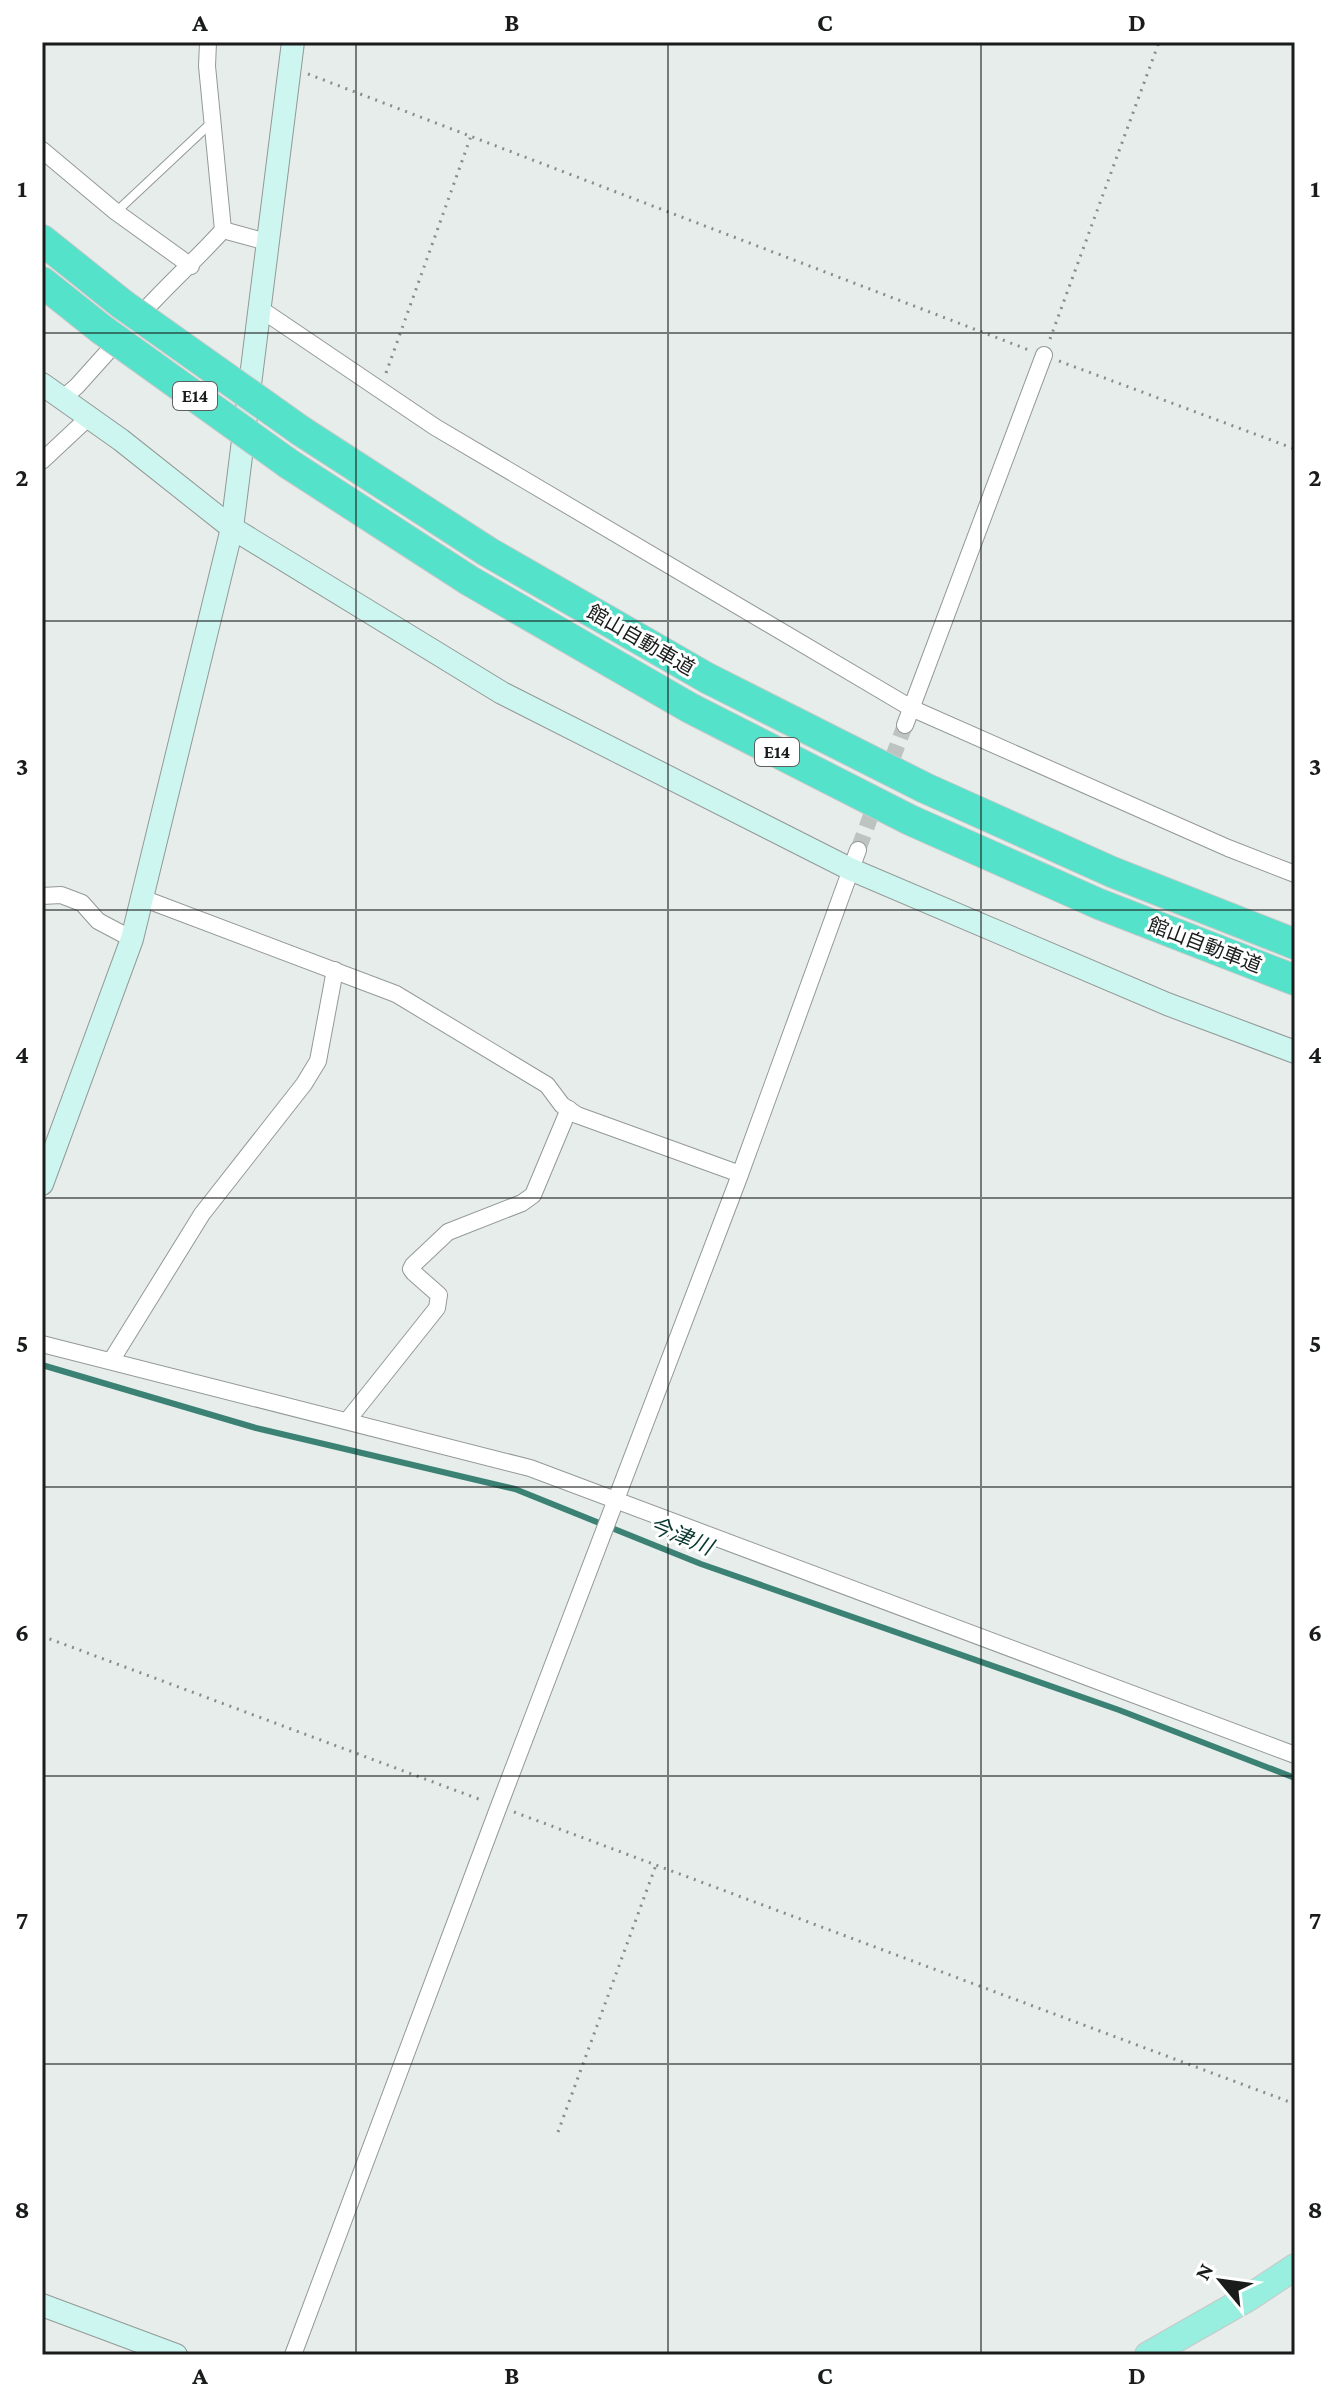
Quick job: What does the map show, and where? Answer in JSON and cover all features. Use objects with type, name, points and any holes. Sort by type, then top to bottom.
[{"type":"highway","name":"館山自動車道","points":[[42,240],[122,304],[301,431],[488,552],[707,678],[939,794],[1112,872],[1295,944]]},
{"type":"highway","name":"館山自動車道","points":[[42,282],[101,329],[289,464],[470,581],[704,715],[925,826],[1099,904],[1295,980]]},
{"type":"main road","points":[[1148,2355],[1248,2298],[1295,2267]]},
{"type":"street","points":[[61,400],[166,286],[191,266],[223,230],[207,66],[208,42]]},
{"type":"street","points":[[42,1184],[132,939],[232,528],[293,42]]},
{"type":"street","points":[[42,150],[116,212],[191,266]]},
{"type":"street","points":[[223,230],[267,242]]},
{"type":"street","points":[[259,308],[435,427],[911,708],[1228,848],[1295,874]]},
{"type":"street","points":[[905,725],[1044,355]]},
{"type":"street","points":[[42,384],[121,440],[232,528],[502,693],[1167,1004],[1295,1052]]},
{"type":"street","points":[[42,461],[88,418]]},
{"type":"street","points":[[293,2355],[740,1174],[854,859]]},
{"type":"street","points":[[42,896],[61,895],[82,903],[98,921],[132,939]]},
{"type":"street","points":[[142,898],[396,994],[547,1085],[577,1115],[740,1174]]},
{"type":"street","points":[[111,1361],[202,1214],[304,1084],[318,1061],[335,970]]},
{"type":"street","points":[[347,1421],[437,1308],[439,1295],[414,1273],[411,1269],[413,1265],[448,1232],[522,1203],[533,1195],[569,1109]]},
{"type":"street","points":[[42,1344],[530,1468],[1295,1755]]},
{"type":"street","points":[[42,2305],[176,2355]]},
{"type":"lane","points":[[116,212],[212,123]]},
{"type":"path","points":[[1044,355],[1159,42]]},
{"type":"path","points":[[289,68],[1295,449]]},
{"type":"path","points":[[380,390],[471,136]]},
{"type":"path","points":[[42,1636],[1295,2104]]},
{"type":"path","points":[[558,2132],[656,1865]]},
{"type":"waterway","name":"今津川","points":[[42,1365],[256,1428],[515,1489],[701,1564],[1119,1710],[1295,1778]]},
{"type":"tunnel","points":[[858,850],[905,725]]}]
